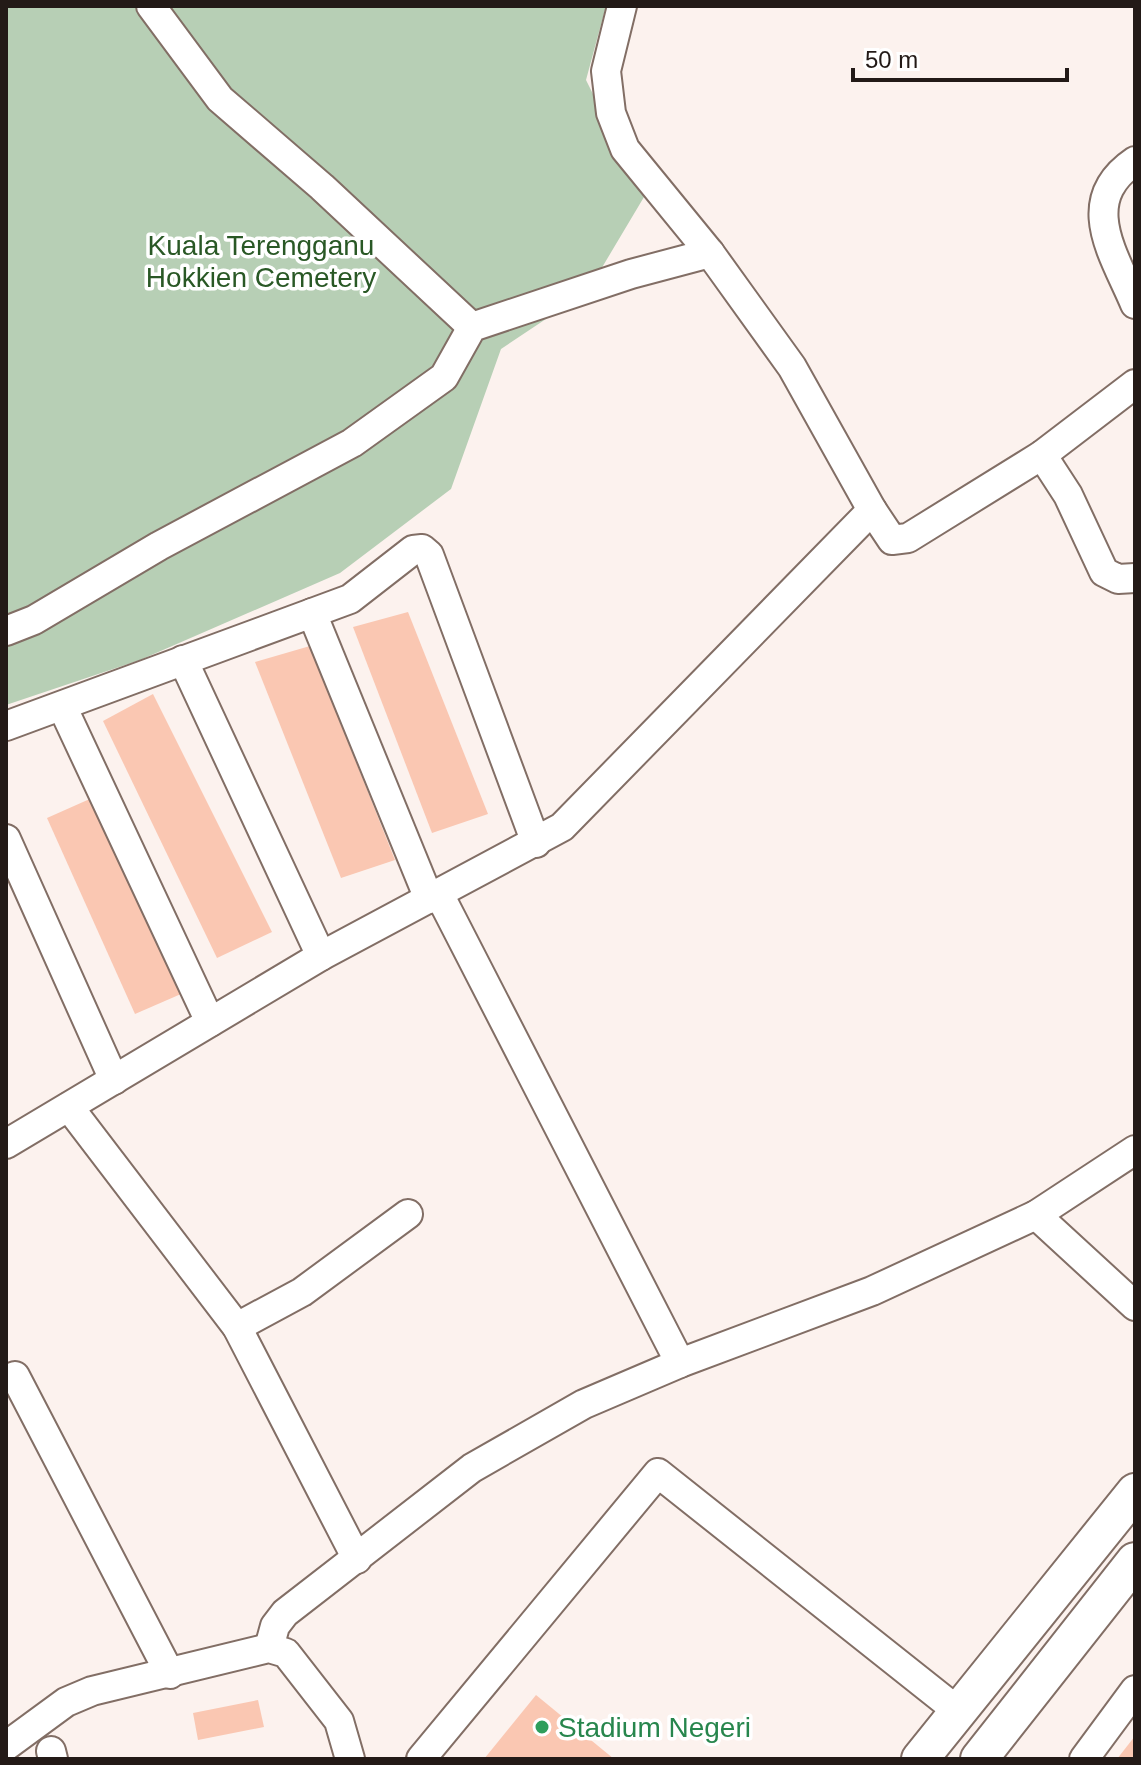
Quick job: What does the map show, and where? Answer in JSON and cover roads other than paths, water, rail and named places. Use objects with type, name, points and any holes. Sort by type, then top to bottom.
[{"type":"main road","points":[[920,1759],[1135,1492]]},
{"type":"main road","points":[[979,1759],[1135,1561]]},
{"type":"street","points":[[151,6],[220,99],[322,187],[472,327]]},
{"type":"street","points":[[622,6],[606,71],[611,113],[625,149],[710,253],[814,402],[872,510],[892,540],[908,538],[1042,455],[1135,384]]},
{"type":"street","points":[[1135,161],[1112,181],[1102,213],[1105,233],[1135,304]]},
{"type":"street","points":[[6,631],[34,620],[159,546],[352,443],[444,377],[472,327],[631,274],[710,253]]},
{"type":"street","points":[[1042,455],[1068,495],[1104,572],[1118,579],[1135,578]]},
{"type":"street","points":[[6,1144],[321,956],[562,827],[872,510]]},
{"type":"street","points":[[6,726],[350,599],[413,550],[422,549],[429,555],[536,843]]},
{"type":"street","points":[[312,613],[434,897],[680,1363]]},
{"type":"street","points":[[183,660],[321,956]]},
{"type":"street","points":[[62,706],[210,1022]]},
{"type":"street","points":[[6,839],[114,1080]]},
{"type":"street","points":[[69,1107],[237,1327],[357,1559]]},
{"type":"street","points":[[269,1648],[275,1626],[285,1613],[472,1468],[584,1404],[680,1363],[872,1291],[1036,1215],[1135,1150]]},
{"type":"street","points":[[237,1327],[302,1292],[408,1214]]},
{"type":"street","points":[[1036,1215],[1135,1306]]},
{"type":"street","points":[[15,1376],[170,1674]]},
{"type":"street","points":[[421,1759],[658,1473],[959,1712]]},
{"type":"street","points":[[9,1736],[66,1702],[92,1691],[269,1648],[286,1653],[339,1721],[350,1759]]},
{"type":"street","points":[[1084,1759],[1135,1690]]},
{"type":"place","name":"Stadium Negeri","points":[[542,1727]]},
{"type":"park label","name":"Kuala Terengganu Hokkien Cemetery","points":[[261,261]]}]
